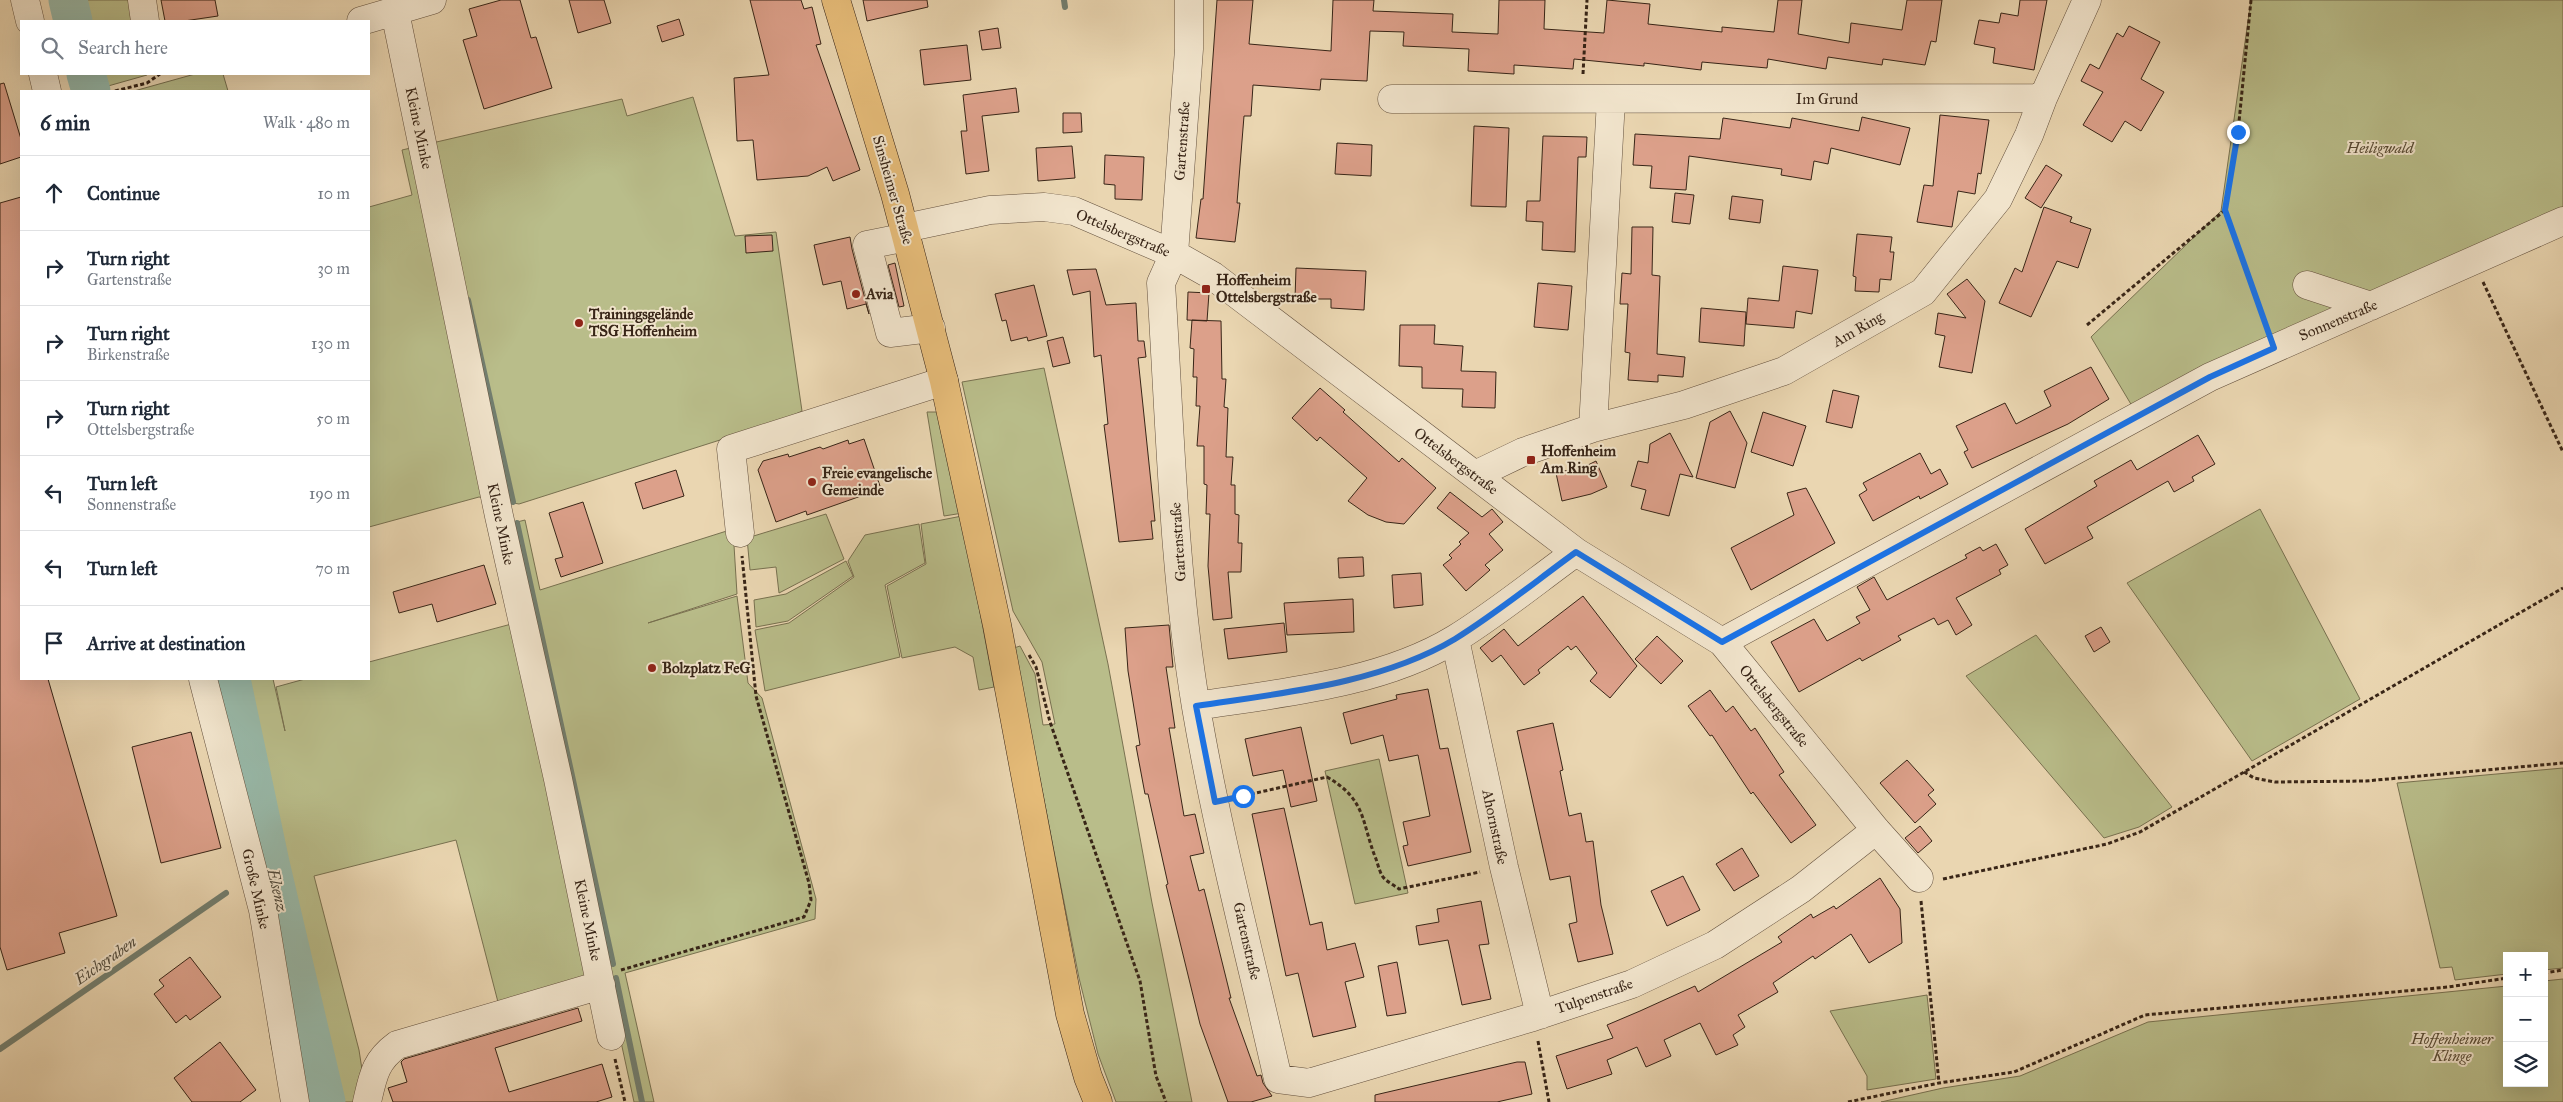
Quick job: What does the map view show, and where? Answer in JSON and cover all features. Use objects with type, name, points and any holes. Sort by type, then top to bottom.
[{"type":"main road","name":"Sinsheimer Straße","points":[[836,0],[906,232],[960,448],[997,624],[1070,1014],[1088,1077],[1098,1102]]},
{"type":"street","points":[[25,0],[30,20]]},
{"type":"street","points":[[142,0],[145,20]]},
{"type":"street","points":[[365,20],[432,0]]},
{"type":"street","name":"Gartenstraße","points":[[1189,0],[1189,49],[1174,254],[1160,283],[1181,586],[1196,706],[1215,802],[1278,1078]]},
{"type":"street","name":"Am Ring","points":[[1475,475],[1523,452],[1593,428],[1684,405],[1784,372],[1923,292],[1998,199],[2029,135],[2043,98],[2087,0]]},
{"type":"street","name":"Kleine Minke","points":[[395,12],[499,516],[600,980],[610,1036]]},
{"type":"street","points":[[43,75],[47,90]]},
{"type":"street","name":"Im Grund","points":[[1392,99],[2043,98]]},
{"type":"street","points":[[1593,428],[1611,100]]},
{"type":"street","name":"Ottelsbergstraße","points":[[931,328],[890,333],[867,245],[906,232],[990,210],[1044,207],[1074,211],[1174,254],[1213,276],[1576,552],[1722,642],[1876,830],[1919,878]]},
{"type":"street","name":"Sonnenstraße","points":[[1722,642],[2210,377],[2563,222]]},
{"type":"street","points":[[2307,285],[2371,306]]},
{"type":"street","points":[[740,533],[731,449],[944,381]]},
{"type":"street","points":[[1196,706],[1315,688],[1388,670],[1455,639],[1576,552]]},
{"type":"street","name":"Ahornstraße","points":[[1455,639],[1536,1016]]},
{"type":"street","name":"Große Minke","points":[[203,680],[263,910],[295,1102]]},
{"type":"street","name":"Tulpenstraße","points":[[1278,1078],[1309,1083],[1536,1016],[1632,984],[1715,945],[1801,889],[1876,830]]},
{"type":"street","points":[[367,1102],[372,1079],[383,1056],[397,1045],[600,980]]},
{"type":"path","points":[[1582,100],[1587,0]]},
{"type":"path","points":[[2251,0],[2238,132],[2225,210],[2274,348]]},
{"type":"path","points":[[121,90],[147,83],[159,75]]},
{"type":"path","points":[[2087,325],[2225,210]]},
{"type":"path","points":[[2473,261],[2563,452]]},
{"type":"path","points":[[600,980],[628,969],[804,917],[811,900],[809,883],[756,696],[744,593],[740,533]]},
{"type":"path","points":[[1938,1083],[1919,878],[1948,880],[2107,844],[2140,832],[2563,588]]},
{"type":"path","points":[[1027,652],[1036,667],[1050,722],[1140,981],[1156,1076],[1166,1102]]},
{"type":"path","points":[[2244,772],[2254,778],[2275,782],[2366,781],[2563,763]]},
{"type":"path","points":[[1215,802],[1327,777],[1344,787],[1358,806],[1367,825],[1372,849],[1383,877],[1399,889],[1504,867]]},
{"type":"path","points":[[2548,972],[2563,970]]},
{"type":"path","points":[[1848,1102],[1938,1083],[2014,1072],[2145,1015],[2448,987],[2503,979]]},
{"type":"path","points":[[1536,1016],[1549,1102]]},
{"type":"path","points":[[610,1036],[624,1102]]},
{"type":"green space","points":[[80,0],[135,0],[139,20],[85,20]]},
{"type":"green space","name":"Heiligwald","points":[[2251,0],[2563,0],[2563,231],[2135,411],[2091,337],[2221,211]]},
{"type":"green space","points":[[97,75],[147,75],[101,88]]},
{"type":"green space","points":[[191,75],[223,75],[228,90],[138,90]]},
{"type":"green space","name":"Trainingsgelände TSG Hoffenheim","points":[[693,97],[735,236],[776,232],[802,411],[786,419],[519,504],[479,497],[370,527],[370,207],[412,195],[402,150],[622,99],[627,116]]},
{"type":"green space","points":[[1044,368],[1108,664],[1152,903],[1192,1102],[1116,1102],[1098,1054],[1079,978],[1014,648],[1020,646],[1035,674],[1043,725],[1055,724],[1042,662],[1013,611],[962,382]]},
{"type":"green space","points":[[927,412],[936,412],[943,421],[963,513],[944,516]]},
{"type":"green space","points":[[2260,509],[2360,699],[2252,761],[2127,583]]},
{"type":"green space","points":[[826,514],[844,559],[779,593],[776,567],[750,570],[747,538]]},
{"type":"green space","points":[[962,516],[994,687],[979,690],[973,657],[955,647],[902,658],[887,586],[926,564],[921,524]]},
{"type":"green space","points":[[525,520],[540,590],[733,529],[737,594],[648,623],[737,596],[748,683],[762,698],[816,899],[815,919],[625,973],[654,1102],[634,1102],[509,524]]},
{"type":"green space","points":[[919,524],[925,563],[885,585],[900,657],[765,691],[755,630],[789,623],[854,577],[848,561],[865,535]]},
{"type":"green space","points":[[846,561],[853,576],[788,621],[756,627],[754,600],[786,594]]},
{"type":"green space","points":[[519,622],[593,967],[582,985],[499,1006],[456,840],[314,876],[359,1050],[367,1102],[284,1102],[271,1044],[250,890],[196,680],[273,680],[285,731],[276,687],[301,680],[370,680],[370,662]]},
{"type":"green space","points":[[2036,635],[2172,807],[2139,827],[2104,838],[1966,676]]},
{"type":"green space","points":[[1379,759],[1408,893],[1355,904],[1325,771]]},
{"type":"green space","points":[[2563,768],[2563,968],[2548,970],[2548,952],[2503,952],[2503,974],[2455,980],[2452,967],[2440,968],[2397,783]]},
{"type":"green space","name":"Hoffenheimer Klinge","points":[[2563,979],[2563,1102],[1881,1102],[1943,1088],[2020,1076],[2148,1022],[2503,986],[2503,1087],[2548,1087],[2548,981]]},
{"type":"green space","points":[[1927,995],[1936,1079],[1867,1090],[1867,1076],[1830,1011]]},
{"type":"building","points":[[161,0],[215,0],[218,16],[191,20],[165,20]]},
{"type":"building","points":[[501,0],[520,0],[531,38],[536,37],[552,88],[484,109],[463,40],[477,36],[469,9]]},
{"type":"building","points":[[569,0],[604,0],[611,23],[578,33]]},
{"type":"building","points":[[750,0],[801,0],[804,9],[812,7],[821,44],[816,45],[860,170],[833,181],[827,167],[808,176],[757,180],[753,140],[737,141],[734,78],[769,75]]},
{"type":"building","points":[[863,0],[927,0],[928,7],[867,21]]},
{"type":"building","points":[[1217,0],[1253,0],[1249,44],[1331,51],[1333,0],[1374,0],[1373,11],[1453,14],[1452,32],[1498,34],[1499,0],[1545,0],[1544,29],[1604,33],[1607,0],[1650,4],[1648,24],[1722,32],[1722,27],[1774,32],[1778,0],[1802,0],[1798,34],[1849,43],[1851,23],[1902,30],[1907,0],[1942,0],[1936,42],[1931,41],[1925,65],[1883,59],[1882,65],[1828,57],[1826,69],[1768,59],[1767,68],[1702,62],[1701,70],[1644,63],[1644,66],[1574,59],[1573,69],[1514,65],[1514,74],[1468,71],[1469,49],[1403,46],[1404,32],[1370,31],[1367,81],[1321,79],[1320,90],[1253,85],[1251,116],[1244,116],[1237,203],[1240,203],[1235,242],[1196,238],[1201,199],[1203,199]]},
{"type":"building","points":[[2020,0],[2047,0],[2034,70],[1993,63],[1995,48],[1974,44],[1979,20],[1999,23],[2001,13],[2018,16]]},
{"type":"building","points":[[679,19],[684,35],[662,42],[657,26]]},
{"type":"building","points":[[2129,26],[2160,42],[2141,79],[2164,92],[2141,131],[2125,121],[2112,142],[2083,125],[2103,92],[2081,81],[2090,64],[2099,69],[2117,33],[2123,37]]},
{"type":"building","points":[[998,28],[1001,48],[982,50],[979,31]]},
{"type":"building","points":[[967,45],[971,80],[924,85],[920,50]]},
{"type":"building","points":[[4,83],[20,136],[20,157],[0,164],[0,84]]},
{"type":"building","points":[[1016,88],[1019,112],[982,116],[989,171],[966,174],[961,131],[967,131],[963,95]]},
{"type":"building","points":[[1063,113],[1081,113],[1082,132],[1063,133]]},
{"type":"building","points":[[1940,115],[1989,120],[1981,174],[1978,173],[1975,194],[1958,191],[1952,227],[1917,222],[1924,185],[1933,186]]},
{"type":"building","points":[[1862,117],[1910,128],[1900,165],[1831,148],[1828,164],[1814,161],[1811,180],[1781,175],[1782,169],[1689,156],[1686,190],[1650,188],[1652,166],[1633,165],[1635,134],[1720,139],[1723,118],[1790,128],[1792,118],[1859,131]]},
{"type":"building","points":[[1474,126],[1509,128],[1506,207],[1471,206]]},
{"type":"building","points":[[1543,136],[1587,137],[1586,157],[1578,157],[1575,252],[1542,250],[1543,222],[1526,221],[1527,201],[1540,201]]},
{"type":"building","points":[[1337,143],[1372,145],[1371,176],[1335,174]]},
{"type":"building","points":[[1072,146],[1075,178],[1038,181],[1036,148]]},
{"type":"building","points":[[1105,155],[1144,157],[1142,200],[1115,199],[1115,185],[1104,184]]},
{"type":"building","points":[[2046,165],[2062,175],[2041,208],[2025,198]]},
{"type":"building","points":[[1675,193],[1694,195],[1690,224],[1672,222]]},
{"type":"building","points":[[1732,196],[1763,200],[1760,223],[1729,219]]},
{"type":"building","points":[[20,197],[20,680],[48,680],[117,916],[59,933],[65,953],[7,970],[0,947],[0,203]]},
{"type":"building","points":[[2044,207],[2072,217],[2070,222],[2091,229],[2078,268],[2057,261],[2031,317],[1999,303],[2015,268],[2022,272]]},
{"type":"building","points":[[1632,227],[1653,227],[1652,275],[1660,276],[1657,354],[1685,357],[1683,377],[1658,375],[1658,382],[1628,380],[1630,353],[1625,352],[1628,304],[1620,304],[1622,273],[1631,274]]},
{"type":"building","points":[[1857,234],[1892,237],[1890,252],[1894,252],[1891,280],[1880,279],[1879,292],[1855,291],[1856,277],[1853,276]]},
{"type":"building","points":[[772,235],[773,251],[746,253],[745,236]]},
{"type":"building","points":[[850,237],[869,314],[866,304],[847,309],[841,281],[823,285],[814,245]]},
{"type":"building","points":[[895,263],[904,306],[899,307],[888,265]]},
{"type":"building","points":[[1783,266],[1818,270],[1812,314],[1796,311],[1794,328],[1746,324],[1748,298],[1779,301]]},
{"type":"building","points":[[1296,268],[1366,271],[1364,310],[1331,308],[1331,299],[1295,299]]},
{"type":"building","points":[[1096,269],[1106,305],[1136,303],[1138,341],[1144,341],[1146,357],[1138,358],[1155,521],[1151,521],[1153,539],[1119,542],[1104,425],[1108,424],[1101,355],[1094,357],[1090,291],[1073,295],[1067,270]]},
{"type":"building","points":[[1967,279],[1985,301],[1972,373],[1939,367],[1945,336],[1935,334],[1938,313],[1966,318],[1947,294]]},
{"type":"building","points":[[1538,283],[1572,286],[1568,330],[1534,327]]},
{"type":"building","points":[[1034,285],[1047,336],[1028,341],[1027,337],[1011,341],[1006,320],[1002,321],[995,294]]},
{"type":"building","points":[[1188,292],[1209,293],[1207,321],[1187,320]]},
{"type":"building","points":[[1701,308],[1746,312],[1744,346],[1699,342]]},
{"type":"building","points":[[1192,320],[1221,321],[1222,379],[1226,379],[1224,407],[1228,408],[1226,457],[1233,457],[1231,485],[1235,485],[1235,514],[1239,515],[1238,543],[1242,543],[1241,572],[1228,572],[1232,618],[1213,620],[1208,566],[1210,514],[1206,514],[1207,485],[1204,484],[1204,446],[1197,446],[1200,406],[1196,406],[1197,377],[1193,377],[1194,349],[1190,348]]},
{"type":"building","points":[[1400,325],[1435,325],[1434,344],[1463,346],[1461,371],[1496,372],[1495,408],[1462,407],[1463,389],[1422,388],[1422,367],[1399,366]]},
{"type":"building","points":[[1063,337],[1070,363],[1053,367],[1047,341]]},
{"type":"building","points":[[2091,367],[2109,399],[2068,424],[1972,468],[1964,452],[1968,450],[1956,426],[2005,403],[2016,424],[2051,406],[2044,391]]},
{"type":"building","points":[[1320,388],[1345,410],[1343,412],[1399,462],[1402,458],[1436,488],[1404,524],[1386,522],[1368,515],[1348,501],[1367,478],[1320,437],[1317,441],[1292,418]]},
{"type":"building","points":[[1833,390],[1859,396],[1852,428],[1826,422]]},
{"type":"building","points":[[1730,411],[1747,443],[1735,488],[1696,478],[1710,422]]},
{"type":"building","points":[[1763,412],[1806,426],[1793,466],[1751,452]]},
{"type":"building","points":[[1670,433],[1693,477],[1680,474],[1669,516],[1641,509],[1646,490],[1631,486],[1638,461],[1648,463],[1650,444]]},
{"type":"building","points":[[2198,435],[2215,464],[2192,477],[2194,481],[2174,492],[2168,481],[2087,527],[2093,538],[2045,564],[2025,529],[2097,486],[2094,481],[2131,460],[2137,470]]},
{"type":"building","name":"Freie evangelische Gemeinde","points":[[864,439],[881,489],[807,515],[806,511],[776,522],[758,470],[763,461],[788,454],[789,457],[820,447],[823,449],[848,440],[849,444]]},
{"type":"building","points":[[1920,453],[1931,474],[1940,469],[1948,484],[1920,499],[1919,496],[1873,521],[1859,495],[1867,490],[1863,483]]},
{"type":"building","points":[[1596,461],[1607,487],[1591,494],[1562,501],[1556,473],[1586,466]]},
{"type":"building","points":[[676,470],[684,496],[643,509],[635,483]]},
{"type":"building","points":[[1806,488],[1835,543],[1751,590],[1731,548],[1794,515],[1787,493]]},
{"type":"building","points":[[1450,492],[1482,517],[1492,509],[1503,522],[1489,534],[1503,550],[1485,565],[1490,570],[1466,591],[1443,565],[1452,558],[1449,555],[1469,533],[1437,508]]},
{"type":"building","points":[[583,502],[603,563],[561,577],[555,559],[563,557],[549,513]]},
{"type":"building","points":[[1996,544],[2008,565],[1999,570],[2001,574],[1956,598],[1972,625],[1956,635],[1948,620],[1938,625],[1934,618],[1898,636],[1901,640],[1862,661],[1860,658],[1799,692],[1771,642],[1814,619],[1827,641],[1860,623],[1856,617],[1870,610],[1857,587],[1874,577],[1887,600],[1967,558],[1965,555],[1980,547],[1983,551]]},
{"type":"building","points":[[1363,557],[1364,576],[1339,578],[1338,558]]},
{"type":"building","points":[[484,565],[496,604],[437,622],[432,604],[399,613],[393,592]]},
{"type":"building","points":[[1421,573],[1423,605],[1394,608],[1392,575]]},
{"type":"building","points":[[1583,596],[1637,666],[1610,698],[1590,681],[1597,673],[1576,646],[1571,650],[1568,646],[1538,670],[1540,673],[1524,685],[1501,655],[1492,662],[1480,648],[1504,629],[1518,646]]},
{"type":"building","points":[[1353,599],[1354,632],[1287,635],[1284,603]]},
{"type":"building","points":[[1284,623],[1287,652],[1228,659],[1224,629]]},
{"type":"building","points":[[1169,625],[1173,667],[1166,667],[1175,728],[1169,728],[1184,816],[1195,814],[1204,853],[1190,856],[1199,891],[1204,889],[1231,998],[1229,998],[1257,1076],[1261,1075],[1263,1083],[1272,1096],[1251,1102],[1228,1102],[1200,1024],[1166,885],[1168,884],[1148,794],[1145,794],[1136,746],[1140,745],[1128,671],[1125,628]]},
{"type":"building","points":[[2101,627],[2110,642],[2094,652],[2085,636]]},
{"type":"building","points":[[1657,636],[1683,661],[1661,684],[1635,659]]},
{"type":"building","points":[[1428,689],[1440,749],[1448,748],[1471,852],[1408,866],[1403,846],[1408,845],[1403,822],[1430,816],[1418,755],[1389,761],[1383,735],[1351,744],[1343,713],[1397,699],[1396,695]]},
{"type":"building","points":[[1710,690],[1726,712],[1733,706],[1751,731],[1755,728],[1784,772],[1779,775],[1816,825],[1791,843],[1753,792],[1751,794],[1712,735],[1710,736],[1688,706]]},
{"type":"building","points":[[1553,723],[1563,770],[1560,771],[1569,816],[1581,813],[1586,842],[1593,841],[1601,905],[1613,954],[1578,962],[1569,924],[1577,922],[1570,876],[1550,880],[1517,731]]},
{"type":"building","points":[[1301,727],[1317,801],[1291,807],[1283,770],[1253,776],[1245,739]]},
{"type":"building","points":[[191,732],[221,848],[161,863],[132,747]]},
{"type":"building","points":[[1907,760],[1934,790],[1928,795],[1936,804],[1915,823],[1880,783]]},
{"type":"building","points":[[1284,808],[1310,925],[1322,922],[1327,950],[1355,943],[1364,977],[1345,982],[1356,1027],[1313,1037],[1298,973],[1286,976],[1252,814]]},
{"type":"building","points":[[1920,826],[1932,841],[1918,853],[1905,838]]},
{"type":"building","points":[[1742,848],[1759,876],[1734,891],[1716,864]]},
{"type":"building","points":[[1683,876],[1700,910],[1667,926],[1651,891]]},
{"type":"building","points":[[1880,878],[1900,909],[1902,943],[1869,963],[1851,934],[1815,959],[1813,956],[1773,983],[1778,992],[1738,1015],[1745,1027],[1733,1035],[1738,1045],[1716,1055],[1700,1023],[1664,1040],[1671,1056],[1646,1067],[1637,1047],[1607,1060],[1612,1074],[1567,1089],[1556,1056],[1613,1038],[1607,1025],[1695,986],[1698,992],[1782,942],[1778,937],[1811,914],[1813,918],[1834,906],[1836,909]]},
{"type":"building","points":[[1481,901],[1489,944],[1479,945],[1491,999],[1462,1005],[1448,940],[1419,945],[1416,926],[1439,922],[1437,909]]},
{"type":"building","points":[[190,957],[221,997],[190,1020],[186,1015],[176,1023],[154,994],[164,986],[159,980]]},
{"type":"building","points":[[1397,962],[1406,1013],[1387,1016],[1378,966]]},
{"type":"building","points":[[578,1008],[582,1021],[495,1048],[509,1092],[602,1064],[612,1097],[596,1102],[393,1102],[388,1088],[407,1082],[401,1062],[404,1059]]},
{"type":"building","points":[[220,1042],[256,1090],[240,1102],[192,1102],[174,1078]]},
{"type":"building","points":[[1517,1062],[1525,1062],[1532,1094],[1497,1102],[1375,1102],[1375,1095]]},
{"type":"waterway","name":"Elsenz","points":[[68,0],[73,20]]},
{"type":"waterway","points":[[1064,0],[1065,7]]},
{"type":"waterway","name":"Elsenz","points":[[86,75],[91,90]]},
{"type":"waterway","points":[[468,300],[513,502]]},
{"type":"waterway","points":[[517,523],[613,964]]},
{"type":"waterway","name":"Elsenz","points":[[231,680],[270,863],[326,1102]]},
{"type":"waterway","name":"Eichgraben","points":[[0,1049],[226,893]]},
{"type":"waterway","points":[[616,978],[642,1102]]},
{"type":"place","name":"Hoffenheim Ottelsbergstraße","points":[[1206,289]]},
{"type":"place","name":"Avia","points":[[856,294]]},
{"type":"place","name":"Trainingsgelände TSG Hoffenheim","points":[[579,323]]},
{"type":"place","name":"Hoffenheim Am Ring","points":[[1531,460]]},
{"type":"place","name":"Freie evangelische Gemeinde","points":[[812,482]]},
{"type":"place","name":"Bolzplatz FeG","points":[[652,668]]},
{"type":"route","points":[[1243,796],[1215,802],[1196,706],[1315,688],[1388,670],[1455,639],[1576,552],[1722,642],[2210,377],[2274,348],[2225,210],[2232,178],[2238,132]]}]
